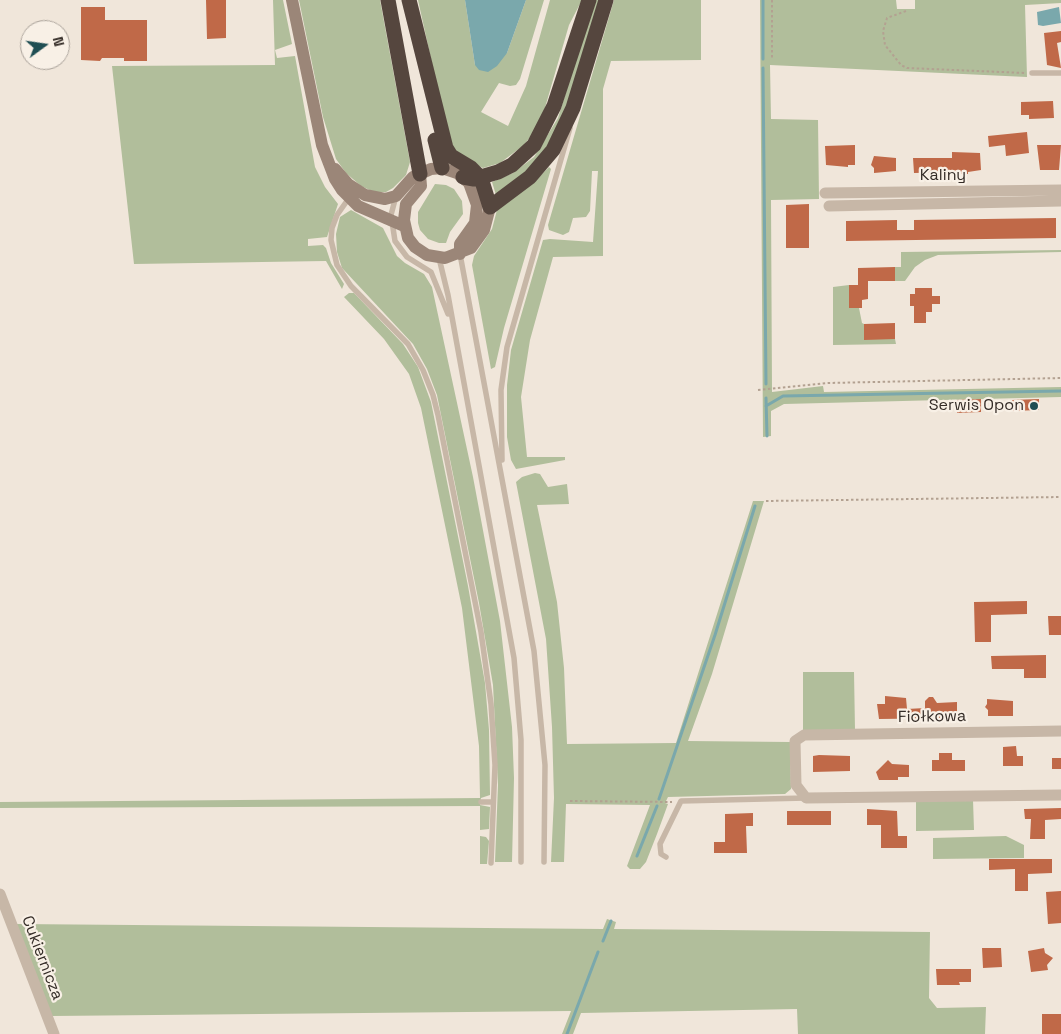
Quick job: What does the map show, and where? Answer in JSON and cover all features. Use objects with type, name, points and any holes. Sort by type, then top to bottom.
[{"type":"highway","points":[[388,0],[420,174]]},
{"type":"highway","points":[[463,177],[481,178],[512,165],[534,145],[542,133],[554,106],[589,0]]},
{"type":"highway","points":[[410,7],[421,42],[446,148],[451,156],[470,168],[481,178],[490,207],[542,165],[553,150],[573,108],[606,0]]},
{"type":"highway","points":[[410,7],[413,37],[442,168]]},
{"type":"main road","points":[[292,0],[317,123],[337,184],[349,198],[362,208],[404,226]]},
{"type":"main road","points":[[328,161],[348,184],[365,195],[385,199],[396,196],[408,181],[420,174],[442,168],[463,177],[473,191],[478,211],[475,223],[460,244],[460,254]]},
{"type":"main road","points":[[420,174],[421,186],[408,200],[405,208],[404,226],[408,238],[415,247],[427,255],[439,258],[460,254],[471,248],[480,238],[488,222],[490,207]]},
{"type":"street","name":"Kaliny","points":[[826,193],[1061,190]]},
{"type":"street","name":"Kaliny","points":[[829,206],[1061,201]]},
{"type":"street","name":"Fiołkowa","points":[[806,798],[796,785],[796,742],[804,734],[1061,731]]},
{"type":"street","points":[[806,798],[1061,795]]},
{"type":"street","name":"Cukiernicza","points":[[0,894],[54,1034]]},
{"type":"lane","points":[[1032,73],[1061,72]]},
{"type":"lane","points":[[502,477],[501,390],[507,347],[564,152],[573,108]]},
{"type":"lane","points":[[396,196],[391,221],[398,247],[407,256],[429,270],[434,277],[441,301],[451,321]]},
{"type":"lane","points":[[349,198],[337,215],[332,228],[331,240],[337,265],[351,286],[408,344],[423,370],[435,402],[487,671],[494,735],[491,863]]},
{"type":"lane","points":[[460,254],[528,611],[541,709],[545,765],[544,862]]},
{"type":"lane","points":[[439,258],[514,658],[522,750],[521,862]]},
{"type":"lane","points":[[666,857],[661,854],[660,844],[682,802],[806,798]]},
{"type":"lane","points":[[481,802],[493,802]]},
{"type":"path","points":[[772,0],[772,60]]},
{"type":"path","points":[[906,11],[887,18],[883,31],[885,45],[901,65],[907,68],[1032,73]]},
{"type":"path","points":[[758,390],[828,383],[1061,378]]},
{"type":"path","points":[[766,501],[1061,497]]},
{"type":"path","points":[[570,801],[682,802]]},
{"type":"green space","points":[[273,0],[283,0],[292,44],[275,50],[277,58],[295,56],[315,167],[325,187],[338,204],[327,237],[308,239],[308,246],[323,245],[326,248],[331,263],[344,284],[342,289],[326,261],[134,264],[112,66],[275,65]]},
{"type":"green space","points":[[299,0],[380,0],[410,162],[406,175],[386,192],[374,192],[361,186],[346,173],[336,159],[323,117]]},
{"type":"green space","points":[[418,0],[465,0],[475,65],[507,53],[526,0],[544,0],[520,79],[516,85],[510,86],[499,83],[481,112],[508,126],[526,86],[550,0],[582,0],[569,25],[544,111],[534,132],[524,145],[500,163],[483,168],[454,150],[445,122]]},
{"type":"green space","points":[[594,0],[599,0],[564,116],[538,162],[496,195],[492,182],[513,173],[534,157],[558,118]]},
{"type":"green space","points":[[614,0],[701,0],[701,60],[611,61],[603,89],[603,256],[553,257],[530,340],[521,397],[527,457],[565,457],[565,460],[516,469],[511,460],[507,437],[507,385],[511,350],[543,240],[593,242],[598,171],[592,171],[590,211],[586,217],[573,218],[569,232],[563,235],[549,230],[548,225]]},
{"type":"green space","points":[[760,0],[896,0],[897,9],[915,9],[915,0],[1061,0],[1061,3],[1025,5],[1027,77],[770,65],[771,119],[818,120],[819,199],[771,200],[772,392],[823,386],[824,392],[1061,387],[1061,397],[784,404],[771,411],[771,436],[763,437]]},
{"type":"green space","points":[[549,167],[551,169],[504,328],[495,367],[491,369],[472,265],[474,256],[492,229],[497,210],[535,181]]},
{"type":"green space","points":[[435,184],[446,185],[454,189],[462,201],[463,214],[450,232],[446,243],[439,243],[428,239],[420,230],[418,223],[418,212]]},
{"type":"green space","points":[[351,210],[383,228],[397,256],[424,274],[432,287],[473,477],[500,621],[512,727],[514,778],[512,862],[495,862],[498,785],[493,685],[479,603],[437,395],[427,369],[413,344],[342,268],[337,252],[336,234],[340,217]]},
{"type":"green space","points":[[1061,250],[1061,252],[938,255],[925,260],[915,267],[905,281],[895,281],[895,267],[901,267],[901,252]]},
{"type":"green space","points":[[849,285],[849,307],[859,308],[862,323],[864,324],[864,339],[895,339],[896,344],[833,345],[833,287]]},
{"type":"green space","points":[[349,293],[354,293],[403,344],[418,367],[431,402],[468,586],[485,683],[489,730],[490,795],[481,798],[480,805],[490,807],[489,829],[480,830],[480,806],[0,808],[0,802],[480,798],[479,746],[462,608],[421,408],[409,374],[384,339],[344,297]]},
{"type":"green space","points":[[535,473],[540,474],[548,487],[567,484],[569,504],[537,505],[557,602],[564,668],[567,744],[676,743],[753,501],[764,501],[712,674],[688,741],[790,742],[791,789],[785,794],[668,797],[665,803],[668,804],[657,834],[646,862],[640,869],[630,869],[627,866],[650,805],[566,804],[564,862],[551,862],[554,798],[552,727],[546,639],[516,482],[522,477]]},
{"type":"green space","points":[[803,672],[854,672],[855,730],[803,731]]},
{"type":"green space","points":[[973,800],[974,830],[916,831],[916,801]]},
{"type":"green space","points":[[480,836],[486,837],[489,841],[487,864],[480,864]]},
{"type":"green space","points":[[1006,836],[1024,845],[1024,858],[933,859],[933,838]]},
{"type":"green space","points":[[607,919],[616,922],[614,929],[930,932],[929,998],[937,1008],[986,1007],[985,1034],[798,1034],[797,1009],[581,1013],[573,1034],[562,1034],[571,1011],[52,1016],[16,924],[603,929]]},
{"type":"water","points":[[465,0],[526,0],[507,53],[497,66],[488,72],[479,70],[475,65]]},
{"type":"water","points":[[1059,7],[1061,23],[1038,25],[1037,12]]},
{"type":"building","points":[[206,0],[226,0],[226,38],[207,39]]},
{"type":"building","points":[[81,7],[105,7],[105,20],[147,20],[147,61],[124,61],[124,58],[102,58],[100,61],[81,60]]},
{"type":"building","points":[[1061,31],[1061,42],[1057,43],[1061,68],[1047,65],[1044,33]]},
{"type":"building","points":[[1053,101],[1054,118],[1029,119],[1029,115],[1021,115],[1021,102]]},
{"type":"building","points":[[1027,132],[1029,153],[1006,156],[1005,145],[989,147],[988,136]]},
{"type":"building","points":[[855,145],[855,165],[848,165],[848,167],[826,165],[825,146]]},
{"type":"building","points":[[1037,145],[1061,145],[1059,170],[1040,170]]},
{"type":"building","points":[[952,152],[980,153],[981,170],[968,172],[968,174],[959,174],[959,172],[914,173],[913,158],[952,158]]},
{"type":"building","points":[[874,156],[896,158],[896,171],[874,173],[874,168],[871,165]]},
{"type":"building","points":[[809,204],[809,248],[786,248],[786,205]]},
{"type":"building","points":[[1056,218],[1056,238],[846,241],[846,221],[897,220],[897,230],[914,230],[914,220]]},
{"type":"building","points":[[895,267],[895,281],[868,281],[868,299],[862,300],[862,308],[849,308],[849,285],[858,285],[858,268]]},
{"type":"building","points":[[915,288],[932,288],[932,296],[940,296],[940,304],[932,304],[932,312],[926,312],[926,323],[914,323],[914,306],[910,306],[910,294],[915,294]]},
{"type":"building","points":[[895,323],[895,339],[864,340],[864,324]]},
{"type":"building","points":[[981,399],[981,412],[957,413],[956,400]]},
{"type":"building","points":[[1039,399],[1039,410],[1012,411],[1012,400]]},
{"type":"building","points":[[1027,601],[1027,614],[991,615],[991,642],[975,642],[974,602]]},
{"type":"building","points":[[1048,616],[1061,616],[1061,635],[1049,635]]},
{"type":"building","points":[[1046,655],[1046,678],[1024,678],[1024,669],[992,669],[991,656]]},
{"type":"building","points":[[885,696],[906,698],[907,709],[925,708],[925,701],[929,697],[933,697],[937,703],[957,702],[957,718],[879,719],[877,704],[885,704]]},
{"type":"building","points":[[987,699],[1013,701],[1013,716],[988,716],[988,710],[985,707]]},
{"type":"building","points":[[1016,746],[1017,756],[1023,756],[1023,766],[1003,766],[1003,747]]},
{"type":"building","points":[[939,753],[952,753],[952,760],[965,760],[965,771],[932,771],[932,760],[939,760]]},
{"type":"building","points":[[813,756],[850,756],[850,771],[813,772]]},
{"type":"building","points":[[1052,758],[1061,758],[1061,769],[1052,769]]},
{"type":"building","points":[[888,760],[892,764],[909,765],[909,777],[898,777],[898,780],[879,780],[876,772]]},
{"type":"building","points":[[1061,808],[1061,819],[1045,820],[1045,839],[1030,839],[1031,819],[1025,819],[1024,809]]},
{"type":"building","points":[[867,809],[897,811],[898,836],[907,836],[907,848],[881,848],[881,825],[867,825]]},
{"type":"building","points":[[787,811],[831,811],[831,825],[787,825]]},
{"type":"building","points":[[753,813],[753,826],[746,826],[747,853],[714,853],[714,842],[725,842],[725,814]]},
{"type":"building","points":[[989,859],[1052,859],[1052,873],[1028,874],[1028,891],[1015,891],[1015,869],[989,870]]},
{"type":"building","points":[[1061,891],[1061,923],[1048,924],[1046,892]]},
{"type":"building","points":[[982,948],[1001,948],[1002,967],[983,968]]},
{"type":"building","points":[[1044,948],[1045,953],[1053,958],[1047,965],[1048,970],[1031,972],[1028,951]]},
{"type":"building","points":[[936,969],[971,969],[971,982],[959,982],[960,985],[937,985]]},
{"type":"building","points":[[1042,1014],[1061,1014],[1061,1034],[1042,1034]]},
{"type":"waterway","points":[[763,0],[763,59]]},
{"type":"waterway","points":[[763,68],[766,384]]},
{"type":"waterway","points":[[766,406],[783,396],[1061,391]]},
{"type":"waterway","points":[[766,398],[767,436]]},
{"type":"waterway","points":[[659,799],[715,635],[755,506]]},
{"type":"waterway","points":[[637,856],[657,806]]},
{"type":"waterway","points":[[603,941],[611,921]]},
{"type":"waterway","points":[[567,1034],[598,952]]},
{"type":"place","name":"Serwis Opon","points":[[1034,406]]}]
